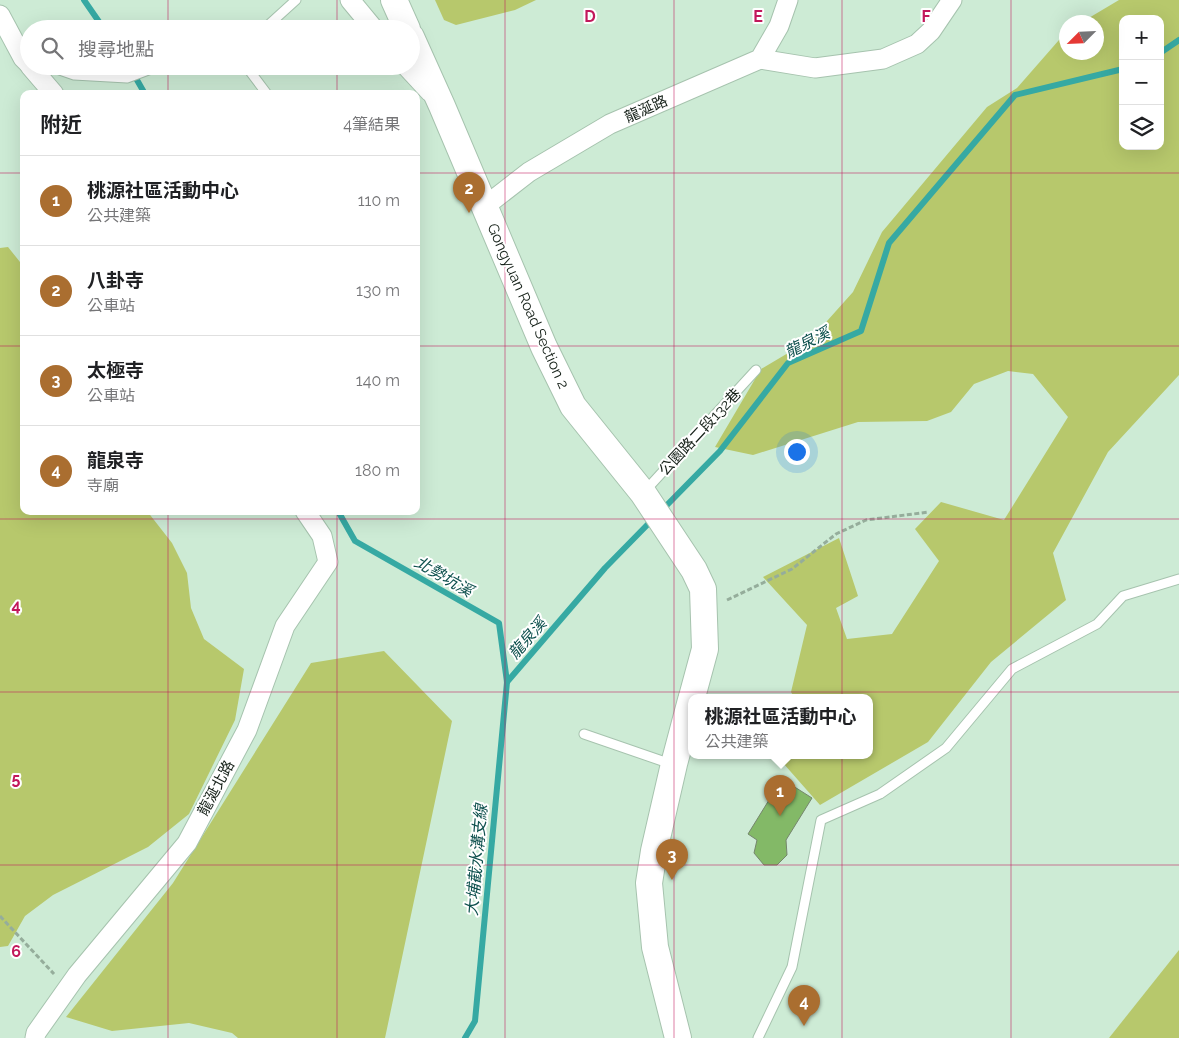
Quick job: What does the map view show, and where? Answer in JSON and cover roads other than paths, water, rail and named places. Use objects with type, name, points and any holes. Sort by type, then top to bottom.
[{"type":"main road","points":[[394,0],[403,20]]},
{"type":"main road","name":"Gongyuan Road Section 2","points":[[420,57],[544,347],[574,406],[646,498],[694,570],[703,589],[705,649],[693,694]]},
{"type":"main road","points":[[678,1038],[656,947],[649,884],[654,851],[688,713]]},
{"type":"street","points":[[350,0],[367,20]]},
{"type":"street","points":[[788,0],[779,26],[760,59],[815,68],[883,59],[917,44],[931,31],[952,0]]},
{"type":"street","points":[[0,15],[20,49]]},
{"type":"street","name":"龍涎路","points":[[484,207],[529,172],[610,124],[760,59]]},
{"type":"street","points":[[39,75],[51,90]]},
{"type":"street","points":[[414,75],[442,106]]},
{"type":"street","name":"龍涎北路","points":[[35,1038],[36,1033],[68,989],[187,843],[247,730],[285,626],[328,562],[322,536],[308,515]]},
{"type":"lane","points":[[274,20],[296,0]]},
{"type":"lane","points":[[74,75],[127,78],[135,75]]},
{"type":"lane","points":[[253,75],[265,90]]},
{"type":"lane","name":"公園路二段132巷","points":[[646,498],[756,370]]},
{"type":"lane","points":[[758,1038],[792,967],[821,820],[880,794],[946,748],[1012,669],[1096,624],[1123,596],[1179,579]]},
{"type":"lane","points":[[584,734],[674,764]]},
{"type":"waterway","name":"北勢坑溪","points":[[84,0],[98,20]]},
{"type":"waterway","name":"龍泉溪","points":[[1164,50],[1179,40]]},
{"type":"waterway","name":"龍泉溪","points":[[662,510],[720,451],[788,363],[861,331],[889,243],[1015,95],[1119,70]]},
{"type":"waterway","name":"北勢坑溪","points":[[134,75],[143,90]]},
{"type":"waterway","name":"大埔截水溝支線","points":[[340,515],[355,541],[499,623],[507,682],[475,1021],[465,1038]]},
{"type":"waterway","name":"龍泉溪","points":[[507,682],[605,568],[653,519]]},
{"type":"place","name":"八卦寺","points":[[469,213]]},
{"type":"place","name":"桃源社區活動中心","points":[[780,816]]},
{"type":"place","name":"太極寺","points":[[672,880]]},
{"type":"place","name":"龍泉寺","points":[[804,1026]]}]
